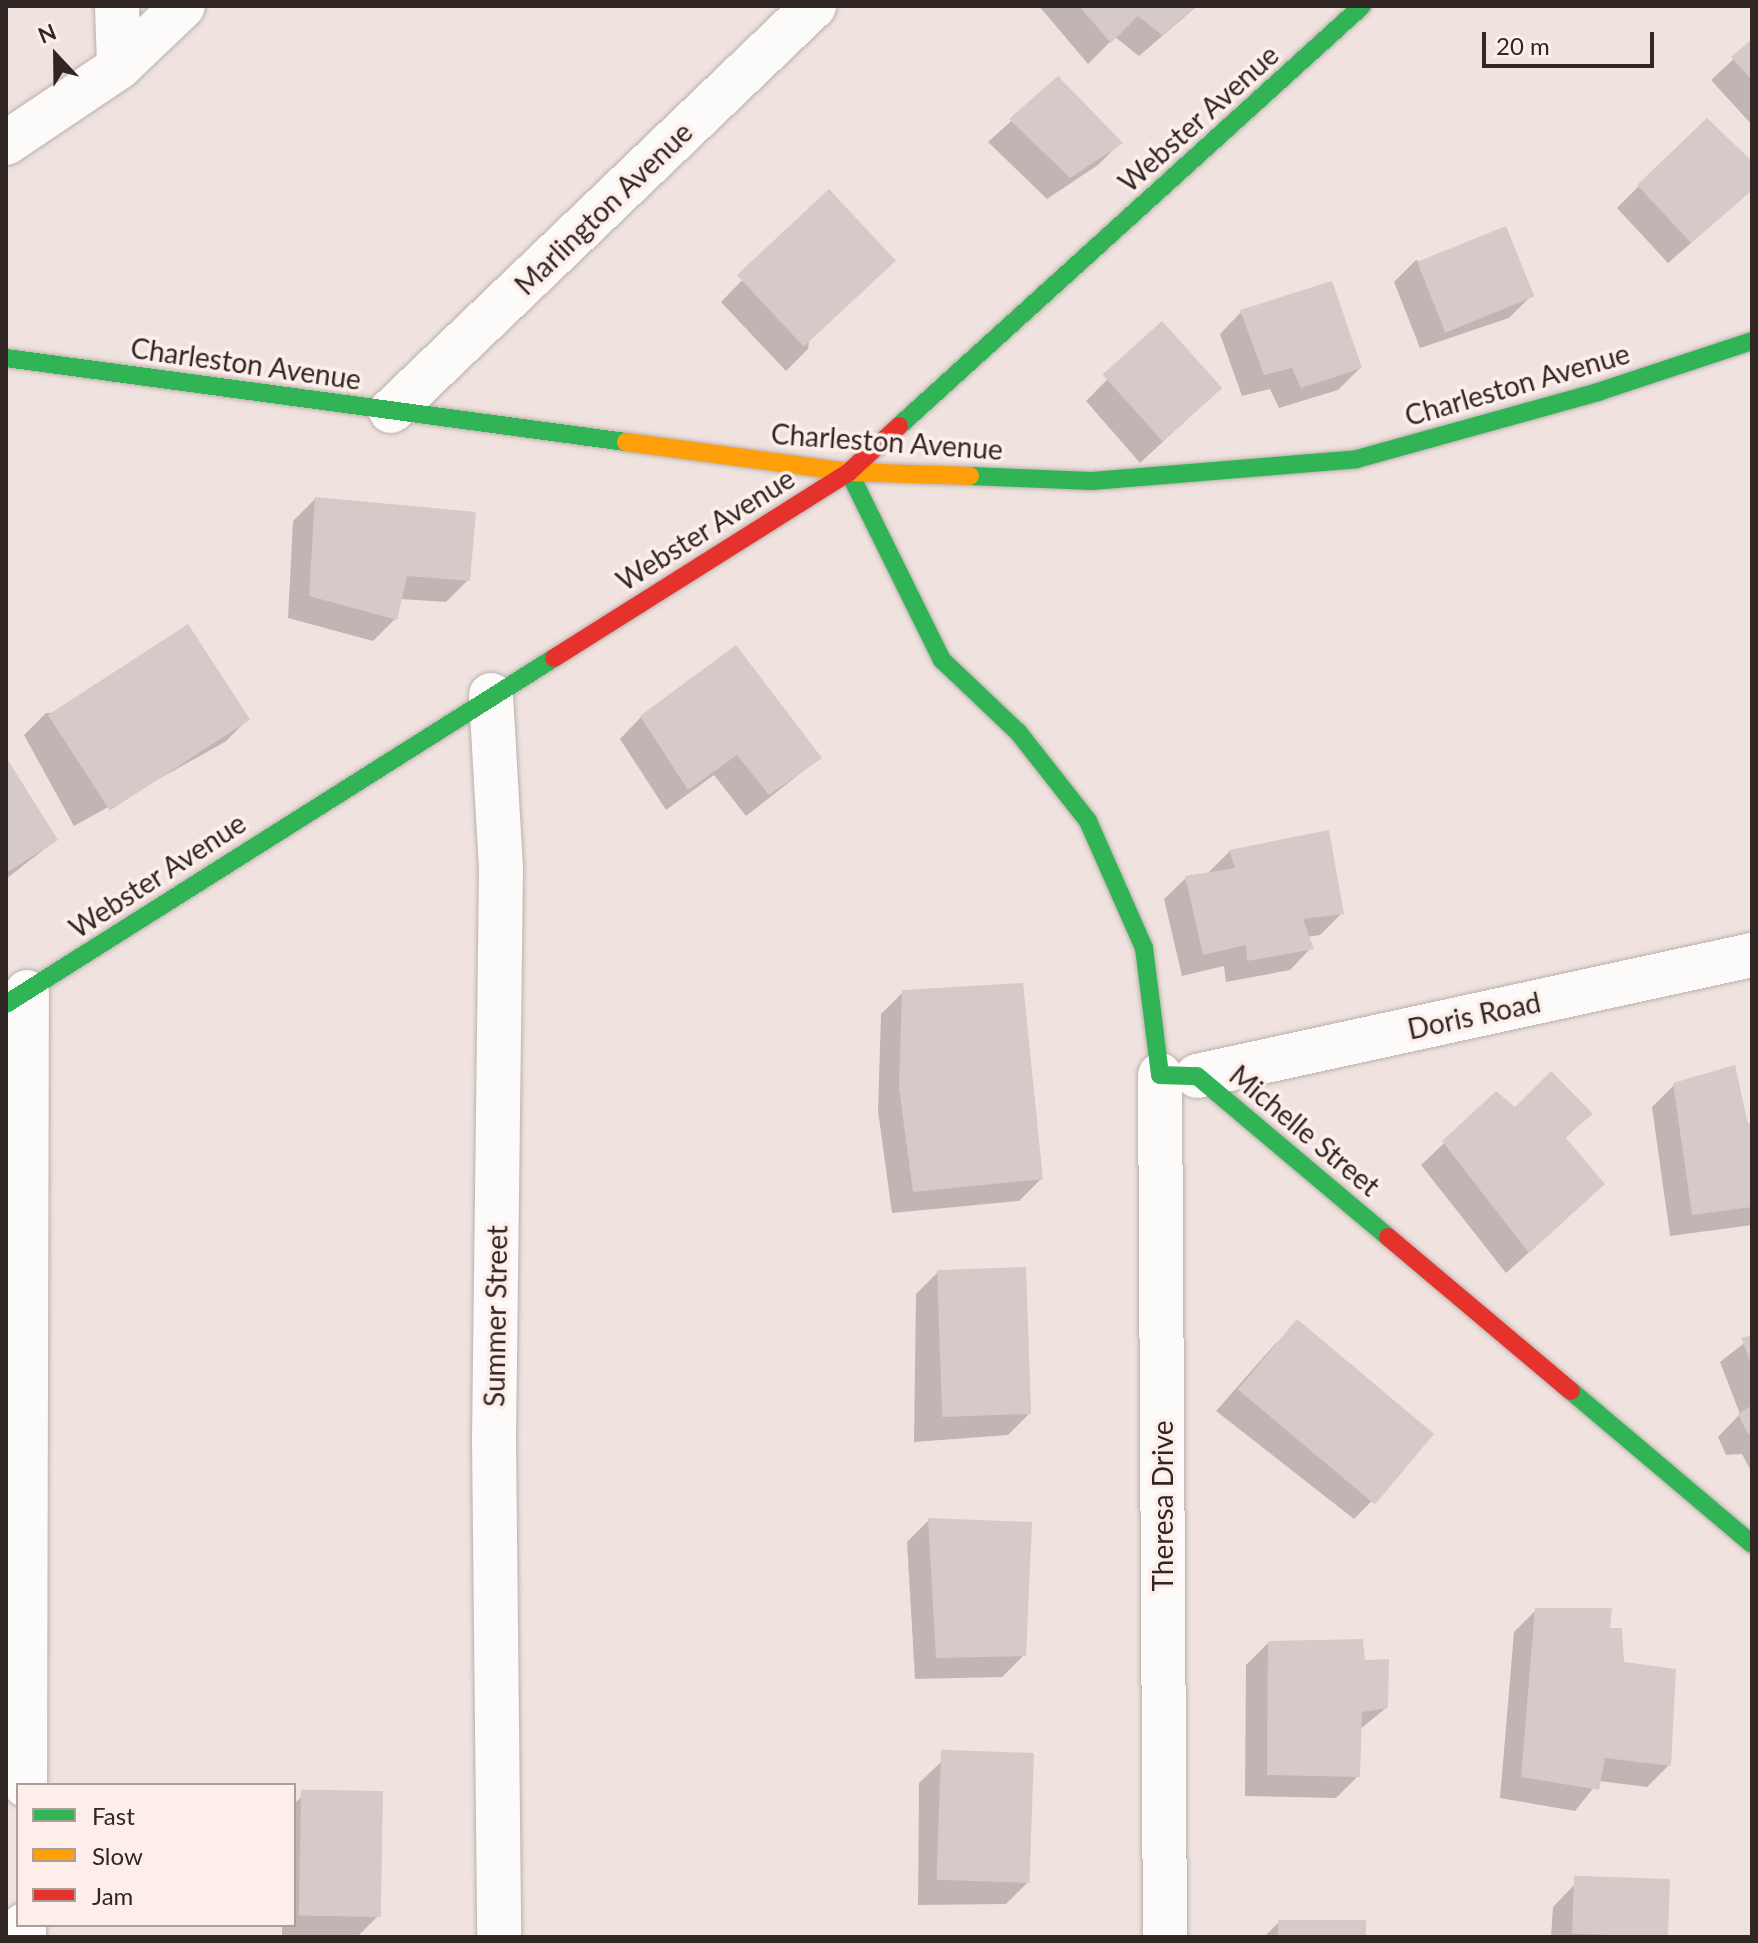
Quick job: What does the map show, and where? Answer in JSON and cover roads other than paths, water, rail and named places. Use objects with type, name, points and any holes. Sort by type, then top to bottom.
[{"type":"street","points":[[117,6],[119,67]]},
{"type":"street","points":[[6,143],[119,67],[183,6]]},
{"type":"street","name":"Marlington Avenue","points":[[391,411],[814,6]]},
{"type":"street","name":"Webster Avenue","points":[[17,998],[491,695],[849,472],[1362,6]]},
{"type":"street","name":"Charleston Avenue","points":[[6,358],[849,472],[1092,481],[1357,459],[1598,392],[1750,340]]},
{"type":"street","points":[[849,472],[942,660],[1018,732],[1088,821],[1144,948],[1178,1075]]},
{"type":"street","name":"Summer Street","points":[[491,695],[501,868],[494,1438],[499,1937]]},
{"type":"street","name":"Doris Road","points":[[1178,1075],[1752,955]]},
{"type":"street","points":[[17,998],[25,1783]]},
{"type":"street","name":"Michelle Street","points":[[1178,1075],[1752,1544]]},
{"type":"street","name":"Theresa Drive","points":[[1165,1937],[1178,1075]]}]
